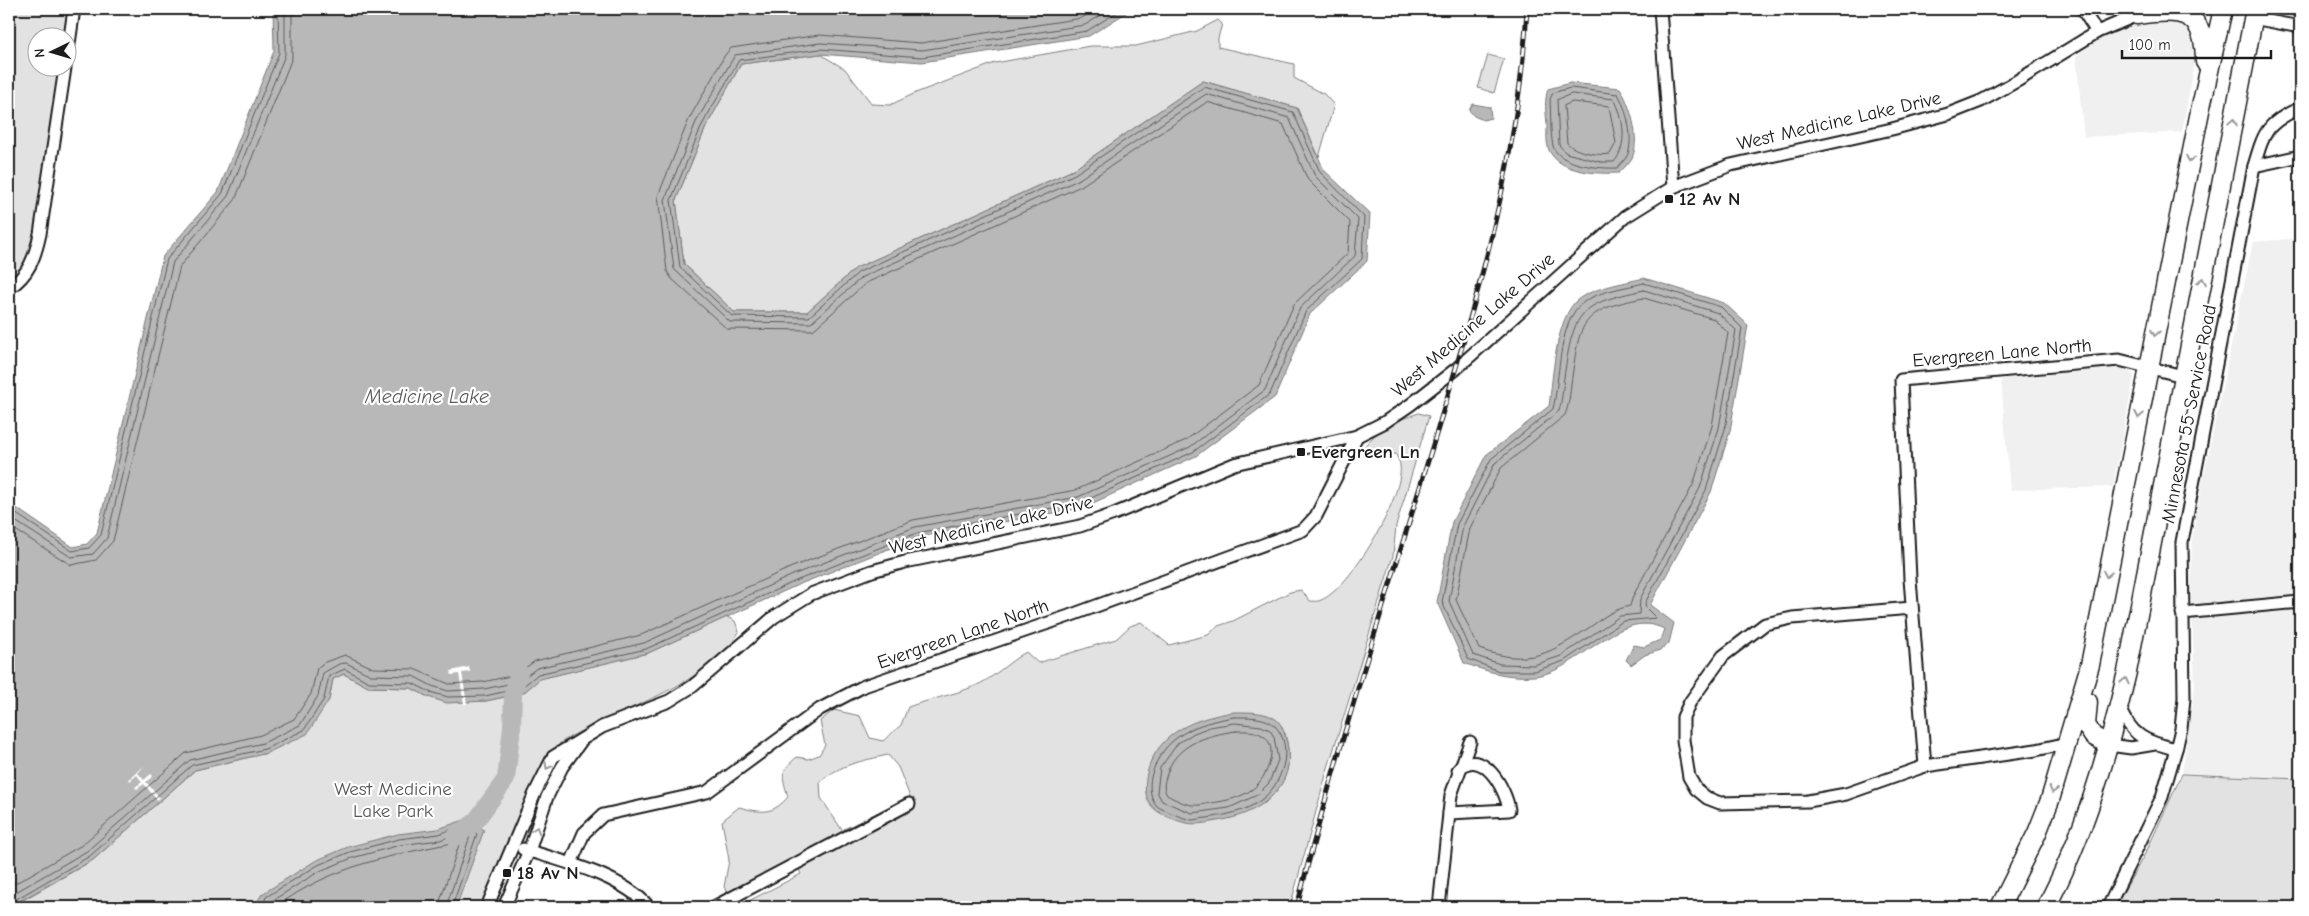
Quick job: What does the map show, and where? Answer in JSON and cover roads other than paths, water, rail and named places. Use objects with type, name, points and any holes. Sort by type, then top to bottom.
[{"type":"highway","points":[[2000,907],[2037,833],[2050,800],[2090,665],[2148,367],[2223,9]]},
{"type":"highway","points":[[2046,907],[2073,850],[2109,745],[2120,705],[2142,605],[2183,376],[2254,9]]},
{"type":"highway","points":[[2137,15],[2166,11],[2175,12],[2189,18],[2199,26],[2203,34],[2205,61],[2202,102]]},
{"type":"highway","points":[[2102,600],[2107,606],[2107,616],[2088,702],[2086,725],[2093,736],[2109,745]]},
{"type":"street","points":[[71,28],[74,9]]},
{"type":"street","points":[[1660,9],[1674,188]]},
{"type":"street","points":[[2082,9],[2097,32]]},
{"type":"street","name":"West Medicine Lake Drive","points":[[487,907],[535,793],[553,757],[585,736],[669,701],[693,686],[774,617],[811,594],[834,584],[905,562],[1080,526],[1131,508],[1234,464],[1357,436],[1385,422],[1410,405],[1456,368],[1625,217],[1674,188],[1731,165],[1948,114],[1981,100],[2017,81],[2097,32],[2156,9]]},
{"type":"street","points":[[2254,9],[2263,20],[2300,27]]},
{"type":"street","points":[[2294,9],[2300,10]]},
{"type":"street","points":[[9,288],[27,272],[34,258],[40,234],[63,78]]},
{"type":"street","name":"Minnesota 55 Service Road","points":[[2108,907],[2162,797],[2181,729],[2184,698],[2182,542],[2254,166],[2264,133],[2285,115],[2300,108]]},
{"type":"street","points":[[2254,166],[2300,156]]},
{"type":"street","name":"Evergreen Lane North","points":[[1912,608],[1901,380],[2119,360],[2183,376]]},
{"type":"street","name":"Evergreen Lane North","points":[[571,863],[584,833],[603,815],[707,792],[820,709],[864,686],[1064,618],[1303,530],[1316,516],[1357,436]]},
{"type":"street","points":[[2182,614],[2300,602]]},
{"type":"street","points":[[1924,766],[1912,608],[1792,618],[1765,624],[1723,656],[1690,702],[1683,717],[1683,740],[1689,777],[1702,794],[1720,803],[1808,801],[1846,794],[1924,766],[2036,750],[2068,743]]},
{"type":"street","points":[[2120,705],[2125,721],[2136,734],[2155,744],[2176,749]]},
{"type":"street","points":[[504,907],[529,851],[546,797],[562,767],[585,736]]},
{"type":"street","points":[[1439,907],[1449,812],[1458,770],[1470,742]]},
{"type":"street","points":[[2109,745],[2131,748],[2155,744]]},
{"type":"street","points":[[1449,812],[1508,810],[1505,793],[1494,774],[1483,766],[1471,763],[1464,764],[1458,770]]},
{"type":"street","points":[[714,907],[909,804]]},
{"type":"street","points":[[514,846],[571,863],[623,886],[649,907]]},
{"type":"water","name":"Medicine Lake","points":[[273,9],[1132,9],[1089,36],[922,62],[820,54],[741,64],[706,127],[676,200],[684,264],[734,312],[807,312],[856,268],[1073,170],[1203,81],[1297,108],[1324,170],[1370,214],[1367,261],[1310,314],[1275,397],[1196,456],[1082,508],[919,537],[800,584],[648,653],[540,679],[523,693],[486,701],[447,703],[428,697],[411,688],[368,687],[344,674],[333,679],[329,700],[307,734],[267,753],[195,770],[93,860],[9,907],[9,503],[73,547],[87,544],[97,533],[163,256],[218,192],[274,51]]},
{"type":"water","points":[[1570,83],[1620,88],[1631,112],[1635,141],[1632,158],[1619,173],[1590,172],[1570,168],[1554,158],[1549,150],[1546,106],[1548,89]]},
{"type":"water","points":[[1473,104],[1490,107],[1491,118],[1483,120],[1474,116],[1469,110]]},
{"type":"water","points":[[1644,278],[1724,303],[1748,325],[1730,431],[1711,492],[1650,605],[1674,623],[1669,643],[1660,650],[1645,655],[1631,665],[1626,660],[1634,645],[1644,647],[1660,640],[1664,629],[1647,624],[1631,626],[1615,633],[1567,664],[1551,672],[1534,676],[1498,674],[1464,663],[1437,602],[1452,522],[1486,455],[1549,406],[1559,337],[1568,312],[1575,302],[1589,293]]},
{"type":"water","points":[[1234,712],[1269,715],[1278,721],[1284,731],[1288,749],[1288,764],[1285,778],[1278,789],[1269,799],[1245,814],[1201,824],[1176,820],[1157,811],[1147,799],[1145,784],[1152,759],[1160,747],[1180,729],[1206,718]]},
{"type":"water","points":[[467,819],[484,830],[456,907],[257,907],[257,902],[262,894],[315,861],[348,847],[398,834],[438,829]]},
{"type":"waterway","points":[[455,837],[475,822],[506,779],[512,727],[513,694],[519,672]]},
{"type":"railway","points":[[1297,907],[1329,787],[1483,273],[1516,116],[1523,63],[1527,9]]},
{"type":"place","name":"12 Av N","points":[[1669,199]]},
{"type":"place","name":"Evergreen Ln","points":[[1301,452]]},
{"type":"place","name":"18 Av N","points":[[507,873]]},
{"type":"park label","name":"West Medicine Lake Park","points":[[393,800]]}]
